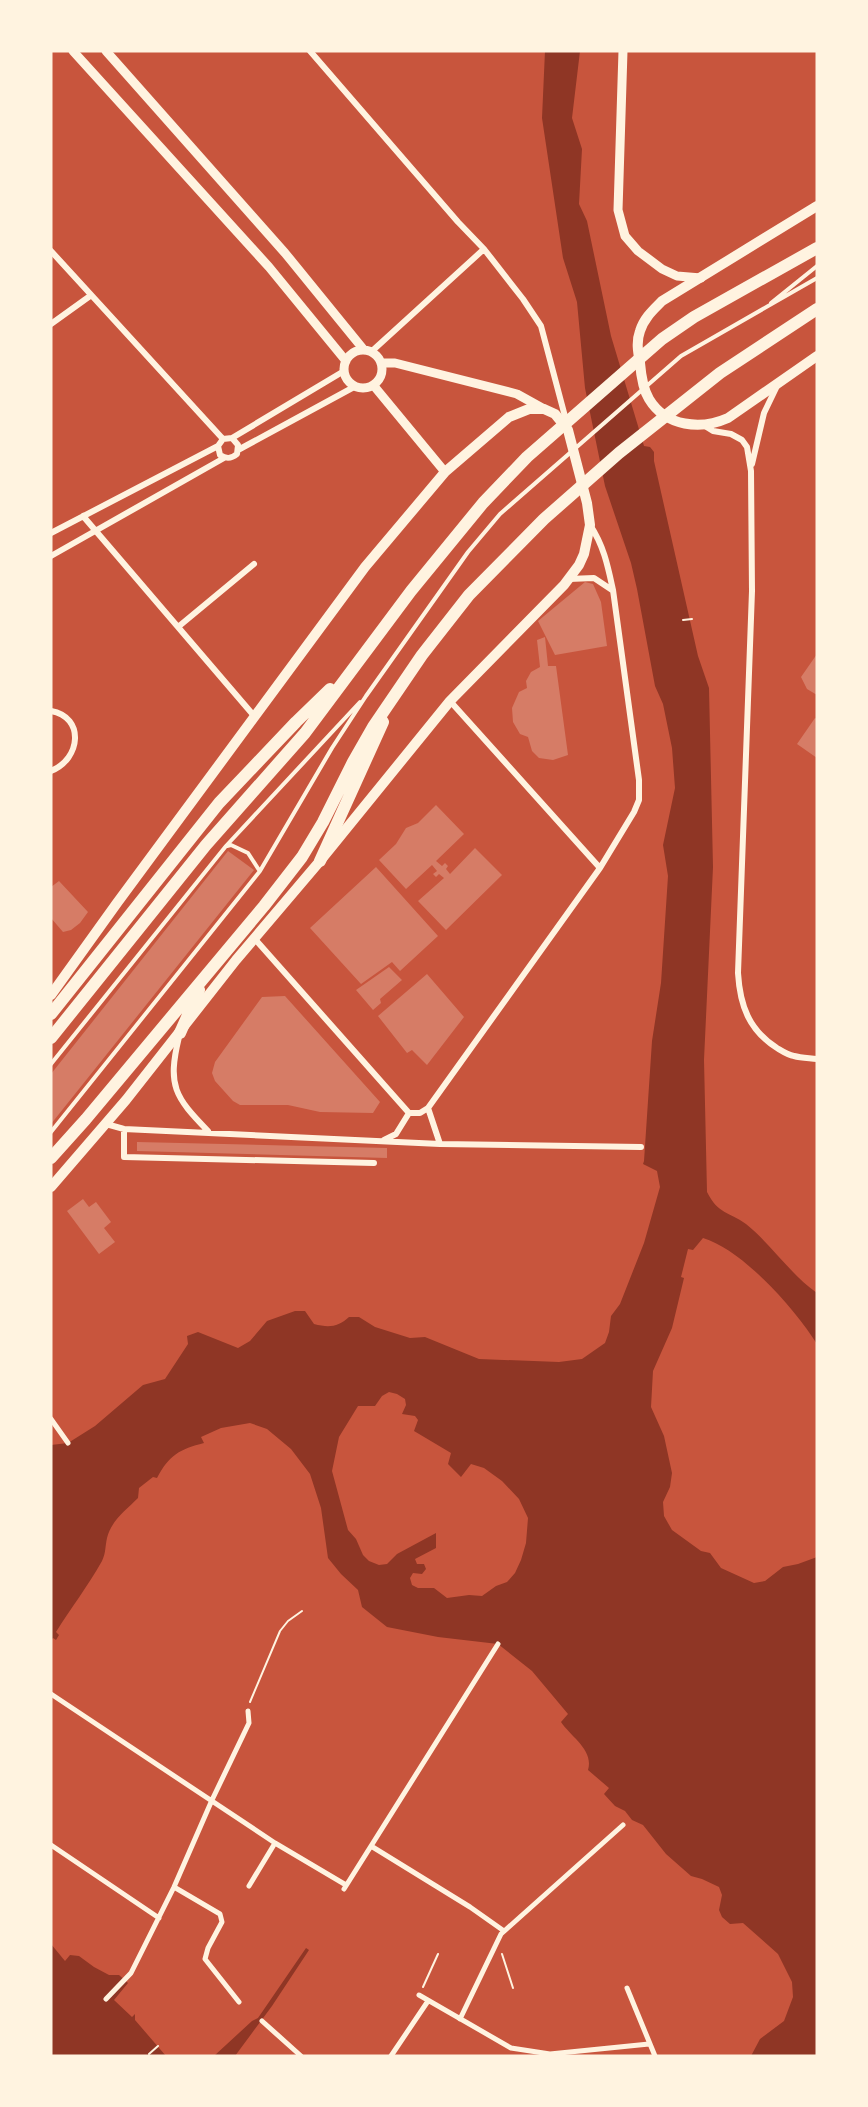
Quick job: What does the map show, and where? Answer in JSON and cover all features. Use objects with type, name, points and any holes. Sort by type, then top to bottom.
[{"type":"highway","points":[[51,1038],[206,845],[306,733],[411,591],[469,521],[527,457],[662,339],[694,317],[817,248]]},
{"type":"highway","points":[[51,1158],[205,977],[302,857],[323,822],[368,735],[399,689],[469,596],[544,519],[670,411],[817,309]]},
{"type":"highway","points":[[51,1014],[219,803],[296,722],[353,668]]},
{"type":"highway","points":[[320,861],[399,689]]},
{"type":"highway","points":[[180,1033],[205,977]]},
{"type":"main road","points":[[817,206],[662,301],[651,312],[640,332],[637,348],[641,377],[648,398],[655,407],[680,423],[705,426],[728,418],[817,356]]},
{"type":"main road","points":[[51,995],[365,567],[445,472],[509,417],[529,409],[544,409],[555,414],[568,430],[587,503],[590,525],[584,554],[579,565],[569,579],[450,701],[254,938],[106,1124],[51,1187]]},
{"type":"street","points":[[74,51],[270,267],[346,361]]},
{"type":"street","points":[[106,51],[285,253],[367,351],[382,363],[395,363],[517,393],[544,409]]},
{"type":"street","points":[[623,51],[618,210],[621,226],[629,243],[662,269],[677,276],[701,278]]},
{"type":"street","points":[[313,52],[458,222],[484,249],[523,299],[541,326],[568,430]]},
{"type":"street","points":[[354,387],[345,378],[346,361],[357,351],[367,351],[484,249]]},
{"type":"street","points":[[51,251],[223,439]]},
{"type":"street","points":[[270,267],[285,253]]},
{"type":"street","points":[[51,324],[90,296]]},
{"type":"street","points":[[51,556],[224,458],[233,457],[238,450],[354,387],[374,386],[381,376],[382,363]]},
{"type":"street","points":[[51,532],[218,446],[223,439],[232,438],[344,371]]},
{"type":"street","points":[[751,471],[764,412],[778,383]]},
{"type":"street","points":[[374,386],[445,472]]},
{"type":"street","points":[[705,426],[712,431],[731,434],[742,440],[747,447],[751,471],[752,591],[739,993],[742,1008],[765,1041],[792,1056],[817,1059]]},
{"type":"street","points":[[232,438],[236,441],[238,450]]},
{"type":"street","points":[[218,446],[220,455],[224,458]]},
{"type":"street","points":[[83,516],[255,717]]},
{"type":"street","points":[[254,938],[408,1113],[420,1113],[428,1108],[600,868],[626,827],[639,800],[639,780],[613,590],[602,546],[590,525]]},
{"type":"street","points":[[178,627],[254,564]]},
{"type":"street","points":[[569,579],[594,578],[613,590]]},
{"type":"street","points":[[450,701],[600,868]]},
{"type":"street","points":[[51,711],[66,718],[75,738],[74,750],[69,760],[61,768],[51,771]]},
{"type":"street","points":[[180,1033],[173,1061],[178,1097],[209,1132]]},
{"type":"street","points":[[428,1108],[440,1144]]},
{"type":"street","points":[[384,1140],[396,1134],[408,1113]]},
{"type":"street","points":[[106,1124],[124,1129],[440,1144],[641,1147]]},
{"type":"street","points":[[124,1129],[124,1157],[374,1163]]},
{"type":"street","points":[[51,1419],[68,1443]]},
{"type":"street","points":[[51,1694],[345,1887],[498,1644]]},
{"type":"street","points":[[106,1999],[131,1973],[159,1918],[249,1723],[248,1711]]},
{"type":"street","points":[[460,2019],[504,1931],[623,1825]]},
{"type":"street","points":[[249,1886],[275,1843]]},
{"type":"street","points":[[51,1845],[159,1918]]},
{"type":"street","points":[[371,1846],[470,1907],[504,1931]]},
{"type":"street","points":[[174,1887],[220,1914],[222,1922],[208,1948],[205,1959],[239,2002]]},
{"type":"street","points":[[627,1988],[656,2056]]},
{"type":"street","points":[[419,1995],[511,2048],[550,2055],[649,2044]]},
{"type":"street","points":[[391,2056],[428,2001]]},
{"type":"street","points":[[262,2021],[301,2056]]},
{"type":"lane","points":[[763,309],[817,266]]},
{"type":"lane","points":[[51,1132],[260,871],[332,748],[366,696],[468,552],[500,514],[681,356],[817,278]]},
{"type":"lane","points":[[51,1064],[226,846],[366,696]]},
{"type":"lane","points":[[226,846],[231,845],[248,853],[260,871]]},
{"type":"path","points":[[683,621],[692,619]]},
{"type":"path","points":[[248,1711],[280,1631],[288,1620],[302,1611]]},
{"type":"path","points":[[498,1940],[513,1988]]},
{"type":"path","points":[[419,1995],[438,1954]]},
{"type":"path","points":[[149,2054],[158,2046]]},
{"type":"shaded area","points":[[545,51],[580,51],[572,118],[582,149],[579,204],[587,221],[611,336],[644,446],[650,447],[654,452],[654,461],[698,656],[709,688],[713,867],[704,1060],[707,1192],[720,1209],[746,1224],[817,1293],[817,1344],[796,1314],[767,1282],[735,1255],[703,1238],[693,1250],[688,1249],[681,1277],[684,1278],[672,1328],[653,1371],[651,1407],[664,1436],[672,1473],[670,1487],[663,1502],[664,1516],[672,1530],[701,1551],[710,1553],[721,1568],[754,1583],[765,1581],[783,1567],[817,1557],[817,2056],[751,2056],[760,2039],[784,2021],[793,1997],[792,1982],[778,1954],[743,1923],[730,1924],[722,1917],[719,1910],[722,1895],[719,1887],[691,1876],[666,1854],[643,1825],[632,1820],[625,1811],[615,1806],[604,1794],[609,1788],[588,1770],[588,1756],[585,1750],[561,1722],[568,1714],[532,1671],[498,1644],[438,1637],[387,1627],[362,1607],[358,1590],[328,1558],[321,1508],[310,1474],[291,1449],[267,1429],[250,1423],[221,1428],[201,1437],[204,1443],[176,1454],[157,1478],[153,1477],[139,1488],[138,1498],[112,1526],[102,1561],[56,1632],[59,1635],[56,1640],[53,1638],[51,1640],[51,1445],[68,1443],[95,1426],[143,1385],[165,1379],[188,1344],[187,1336],[198,1332],[238,1348],[250,1341],[267,1321],[295,1311],[305,1311],[314,1324],[333,1326],[349,1317],[359,1317],[375,1327],[410,1338],[425,1337],[479,1359],[559,1362],[582,1359],[605,1343],[611,1316],[620,1304],[644,1243],[660,1187],[657,1171],[643,1164],[652,1041],[661,983],[668,876],[663,845],[675,788],[672,748],[663,704],[655,686],[631,563],[605,486],[585,388],[577,302],[563,258],[542,118]],"holes":[[[389,1392],[405,1399],[406,1405],[402,1414],[415,1416],[418,1420],[414,1431],[451,1453],[448,1464],[461,1477],[471,1464],[484,1468],[502,1481],[519,1499],[528,1518],[526,1543],[515,1573],[507,1582],[496,1586],[482,1596],[447,1598],[434,1588],[418,1588],[412,1585],[410,1578],[413,1573],[422,1574],[426,1569],[424,1564],[417,1564],[415,1559],[436,1548],[436,1533],[397,1554],[387,1564],[379,1565],[369,1561],[363,1555],[356,1539],[348,1530],[332,1471],[339,1437],[358,1406],[375,1406],[382,1396]]]},
{"type":"shaded area","points":[[51,1944],[65,1961],[70,1955],[79,1956],[109,1975],[119,1975],[128,1983],[114,2000],[132,2017],[135,2014],[135,2020],[166,2056],[51,2056]]},
{"type":"shaded area","points":[[306,1948],[309,1950],[235,2056],[214,2056],[258,2018]]},
{"type":"building","points":[[585,582],[593,584],[601,602],[607,646],[555,655],[538,621]]},
{"type":"building","points":[[545,637],[548,666],[556,666],[568,755],[553,760],[539,758],[532,751],[528,737],[520,734],[513,722],[512,708],[519,692],[527,688],[526,681],[531,672],[540,667],[537,640]]},
{"type":"building","points":[[817,654],[817,695],[807,689],[801,677]]},
{"type":"building","points":[[815,718],[817,719],[817,758],[797,744]]},
{"type":"building","points":[[436,805],[464,834],[436,861],[442,866],[445,863],[450,874],[475,848],[502,875],[446,930],[418,901],[444,878],[439,874],[436,877],[433,874],[437,871],[432,865],[406,889],[379,860],[396,844],[406,828],[418,823]]},
{"type":"building","points":[[228,851],[254,870],[51,1124],[51,1074]]},
{"type":"building","points":[[376,867],[438,936],[400,971],[392,962],[361,984],[310,928]]},
{"type":"building","points":[[59,881],[88,912],[80,923],[71,930],[63,932],[51,918],[51,887]]},
{"type":"building","points":[[389,967],[402,980],[380,999],[381,1003],[373,1010],[356,990]]},
{"type":"building","points":[[427,974],[464,1017],[427,1065],[412,1050],[407,1053],[378,1016]]},
{"type":"building","points":[[285,996],[380,1102],[373,1113],[320,1112],[288,1105],[240,1105],[233,1101],[215,1081],[212,1073],[215,1062],[262,997]]},
{"type":"building","points":[[137,1142],[387,1148],[387,1158],[137,1151]]},
{"type":"building","points":[[83,1199],[89,1207],[96,1202],[111,1222],[104,1228],[115,1242],[99,1254],[67,1211]]}]
